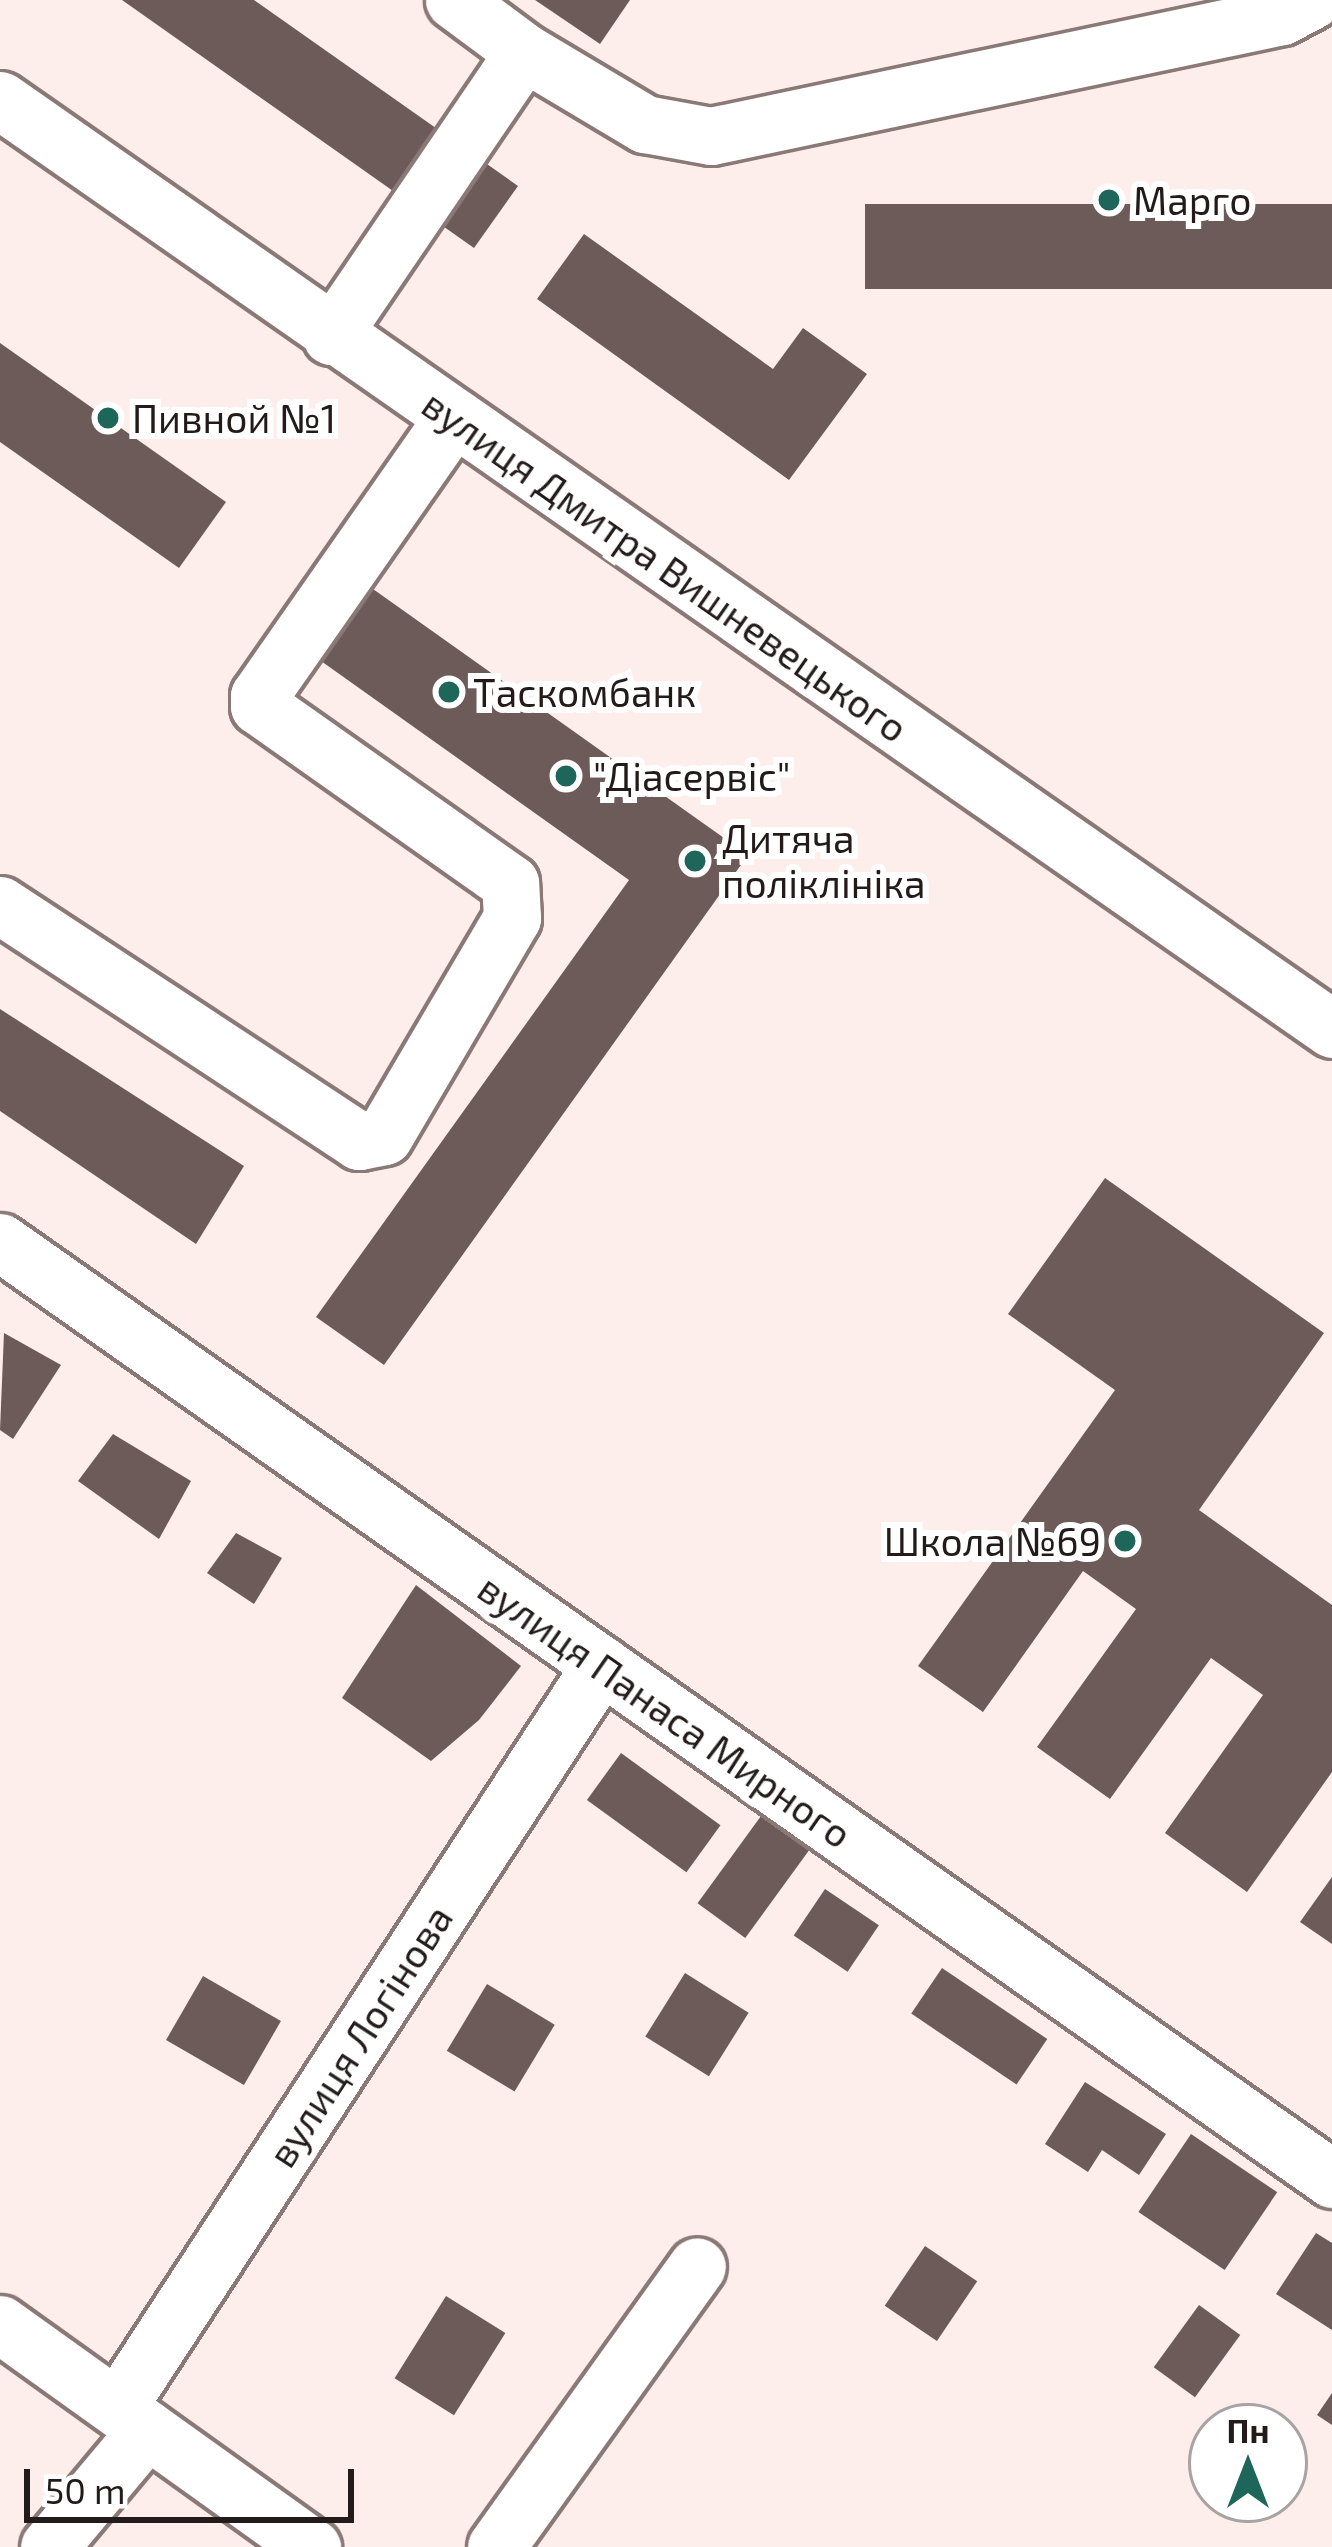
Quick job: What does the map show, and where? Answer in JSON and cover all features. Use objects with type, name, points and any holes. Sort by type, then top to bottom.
[{"type":"street","points":[[454,0],[524,52],[645,124],[711,136],[1282,16],[1312,0]]},
{"type":"street","points":[[331,336],[524,52]]},
{"type":"street","name":"вулиця Дмитра Вишневецького","points":[[0,100],[331,336],[1332,1029]]},
{"type":"street","points":[[0,904],[359,1141],[384,1136],[512,918],[509,883],[259,706],[259,696],[452,419]]},
{"type":"street","name":"вулиця Панаса Мирного","points":[[0,1242],[1332,2179]]},
{"type":"street","name":"вулиця Логінова","points":[[49,2547],[601,1665]]},
{"type":"street","points":[[496,2547],[697,2266]]},
{"type":"street","points":[[0,2324],[312,2547]]},
{"type":"building","points":[[122,0],[254,0],[518,186],[474,248]]},
{"type":"building","points":[[535,0],[630,0],[600,44]]},
{"type":"building","points":[[865,204],[1332,204],[1332,289],[865,289]]},
{"type":"building","points":[[584,234],[773,369],[803,328],[867,374],[789,480],[537,299]]},
{"type":"building","points":[[0,343],[226,502],[179,568],[0,442]]},
{"type":"building","points":[[373,589],[748,855],[384,1365],[316,1317],[629,880],[321,661]]},
{"type":"building","points":[[0,1009],[244,1166],[196,1244],[0,1111]]},
{"type":"building","name":"Школа №69","points":[[1105,1178],[1324,1333],[1199,1510],[1332,1605],[1332,1772],[1247,1892],[1165,1833],[1263,1695],[1211,1658],[1110,1799],[1037,1747],[1136,1609],[1083,1571],[983,1712],[918,1666],[1115,1390],[1008,1314]]},
{"type":"building","points":[[4,1333],[61,1365],[13,1439],[0,1430]]},
{"type":"building","points":[[113,1434],[191,1481],[159,1539],[78,1481]]},
{"type":"building","points":[[236,1533],[282,1558],[254,1604],[207,1573]]},
{"type":"building","points":[[416,1585],[521,1666],[479,1720],[431,1761],[342,1698]]},
{"type":"building","points":[[621,1753],[721,1825],[686,1872],[587,1800]]},
{"type":"building","points":[[761,1816],[809,1851],[745,1938],[698,1903]]},
{"type":"building","points":[[1332,1877],[1332,1944],[1300,1922]]},
{"type":"building","points":[[825,1889],[879,1925],[848,1972],[794,1935]]},
{"type":"building","points":[[942,1968],[1047,2039],[1017,2085],[911,2014]]},
{"type":"building","points":[[685,1973],[749,2013],[709,2076],[645,2037]]},
{"type":"building","points":[[203,1976],[281,2021],[244,2085],[166,2040]]},
{"type":"building","points":[[487,1984],[555,2025],[515,2092],[447,2051]]},
{"type":"building","points":[[1085,2082],[1166,2134],[1139,2175],[1102,2150],[1088,2172],[1045,2144]]},
{"type":"building","points":[[1191,2134],[1277,2192],[1225,2270],[1138,2212]]},
{"type":"building","points":[[1316,2233],[1332,2243],[1332,2330],[1276,2294]]},
{"type":"building","points":[[925,2246],[977,2281],[937,2341],[885,2306]]},
{"type":"building","points":[[446,2296],[505,2333],[454,2415],[395,2378]]},
{"type":"building","points":[[1199,2305],[1240,2335],[1195,2397],[1154,2367]]},
{"type":"building","points":[[1332,2393],[1332,2425],[1317,2415]]},
{"type":"place","name":"Марго","points":[[1109,200]]},
{"type":"place","name":"Пивной №1","points":[[108,418]]},
{"type":"place","name":"Таскомбанк","points":[[449,692]]},
{"type":"place","name":"\"Діасервіс\"","points":[[566,776]]},
{"type":"place","name":"Дитяча поліклініка","points":[[695,861]]},
{"type":"place","name":"Школа №69","points":[[1125,1541]]}]
